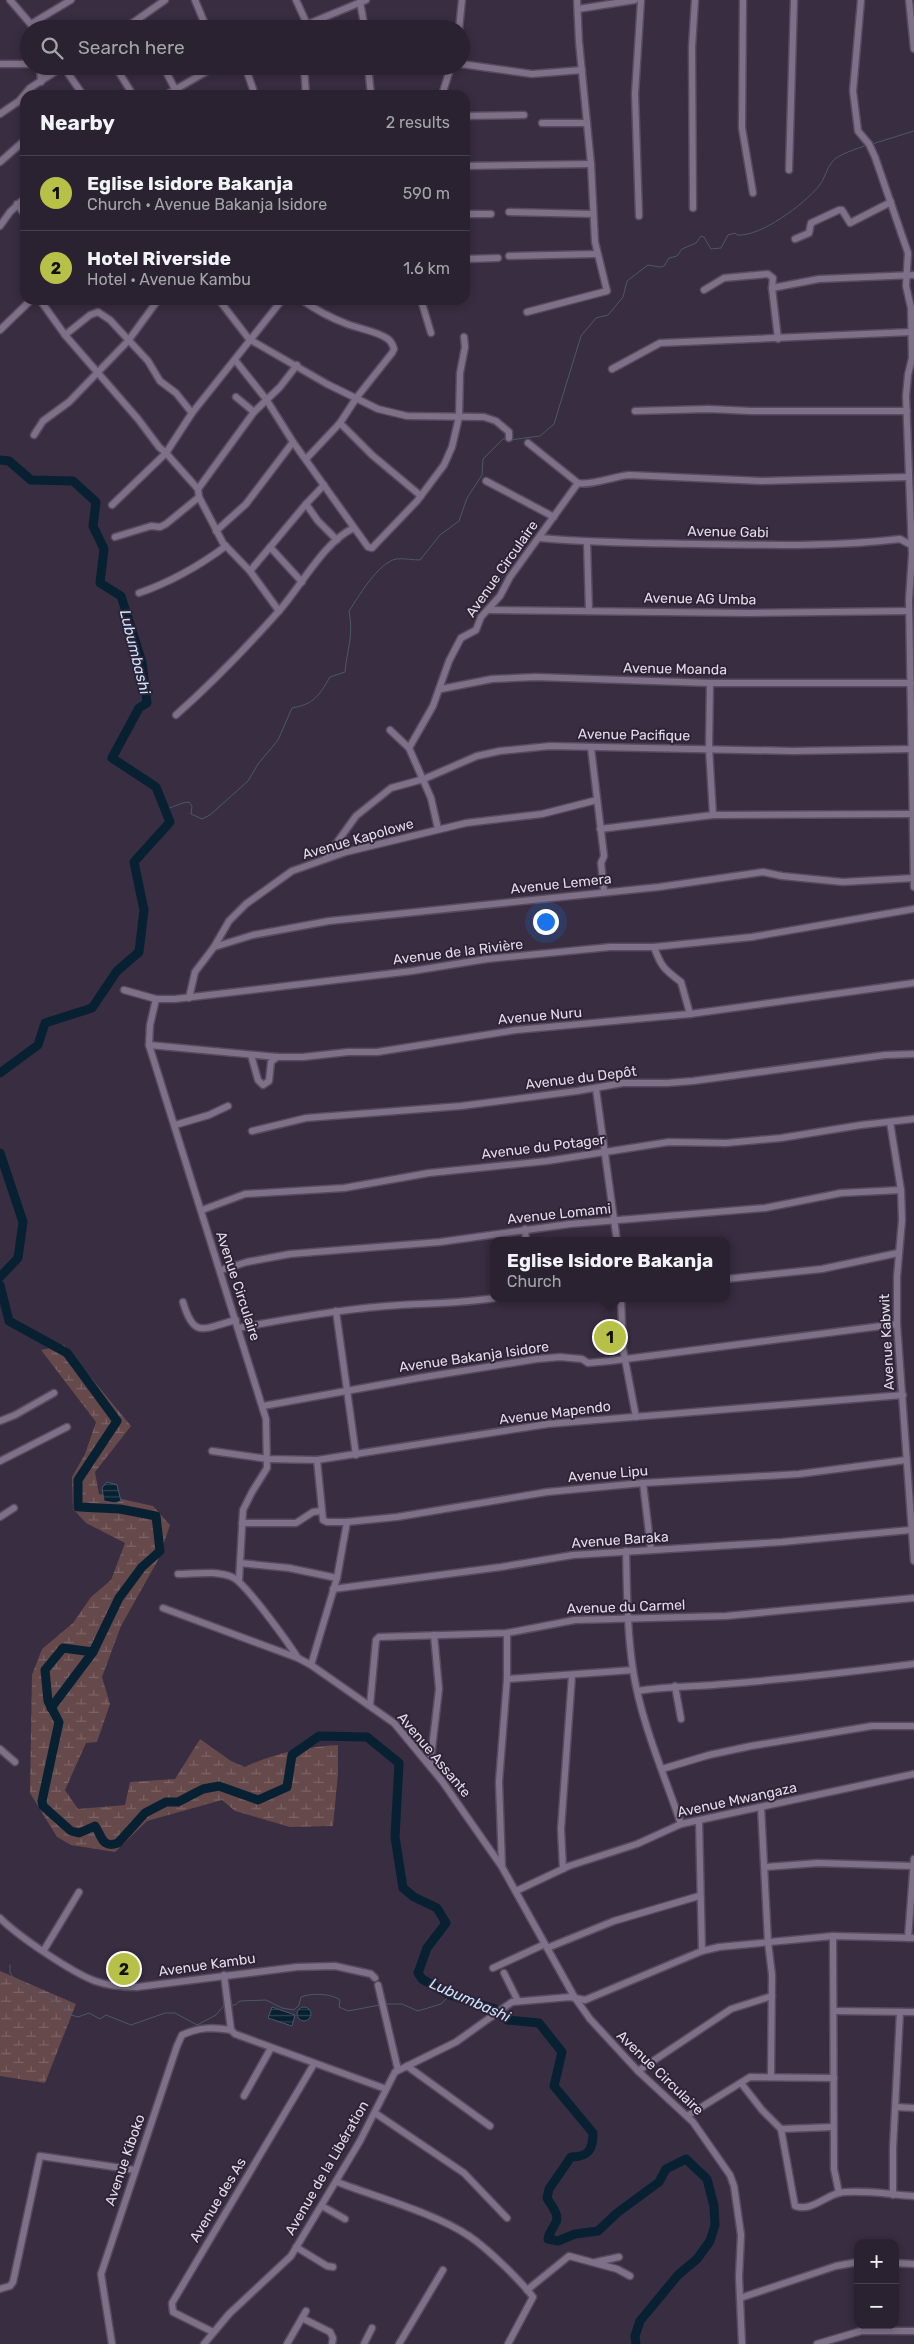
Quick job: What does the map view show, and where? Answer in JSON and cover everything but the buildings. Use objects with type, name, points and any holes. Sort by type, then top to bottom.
[{"type":"street","points":[[10,0],[28,20]]},
{"type":"street","points":[[42,20],[71,0]]},
{"type":"street","points":[[137,20],[165,0]]},
{"type":"street","points":[[195,0],[203,20]]},
{"type":"street","points":[[296,0],[305,20]]},
{"type":"street","points":[[460,20],[462,0]]},
{"type":"street","points":[[527,312],[606,292],[607,289],[596,254],[578,0]]},
{"type":"street","points":[[578,9],[635,0]]},
{"type":"street","points":[[639,216],[635,94],[641,0]]},
{"type":"street","points":[[693,208],[692,47],[695,0]]},
{"type":"street","points":[[743,0],[742,128],[753,193]]},
{"type":"street","points":[[789,170],[794,0]]},
{"type":"street","points":[[861,0],[854,67],[854,99],[860,134],[869,144],[875,157],[908,253],[911,275],[906,290],[912,311],[912,358],[906,390],[907,411],[911,430],[908,477],[913,546],[909,611],[912,668],[914,886]]},
{"type":"street","points":[[909,0],[914,49]]},
{"type":"street","points":[[317,20],[363,1],[364,20]]},
{"type":"street","points":[[0,64],[20,64]]},
{"type":"street","points":[[470,65],[532,74],[582,70]]},
{"type":"street","points":[[41,75],[41,82]]},
{"type":"street","points":[[28,90],[51,75]]},
{"type":"street","points":[[70,75],[80,90]]},
{"type":"street","points":[[121,75],[130,90]]},
{"type":"street","points":[[168,75],[176,89],[200,75]]},
{"type":"street","points":[[248,75],[254,90]]},
{"type":"street","points":[[305,75],[306,90]]},
{"type":"street","points":[[369,75],[370,90]]},
{"type":"street","points":[[444,90],[448,75]]},
{"type":"street","points":[[0,114],[20,99]]},
{"type":"street","points":[[470,116],[524,115]]},
{"type":"street","points":[[542,123],[587,123]]},
{"type":"street","points":[[0,162],[20,144]]},
{"type":"street","points":[[470,166],[591,164]]},
{"type":"street","points":[[795,239],[809,233],[810,223],[839,210],[842,210],[850,223],[891,202]]},
{"type":"street","points":[[1,222],[18,204],[20,207]]},
{"type":"street","points":[[510,212],[593,214]]},
{"type":"street","points":[[470,214],[491,214]]},
{"type":"street","points":[[509,256],[596,254]]},
{"type":"street","points":[[470,259],[498,258]]},
{"type":"street","points":[[704,290],[724,278],[758,274],[772,275],[778,339]]},
{"type":"street","points":[[772,288],[819,278],[882,274],[911,275]]},
{"type":"street","points":[[0,330],[26,305]]},
{"type":"street","points":[[44,305],[65,335],[138,419],[158,447],[166,453],[198,489],[199,497],[216,531],[226,546],[250,571],[280,611]]},
{"type":"street","points":[[34,435],[46,418],[58,413],[128,341],[154,305]]},
{"type":"street","points":[[223,305],[249,339],[327,384],[357,397],[378,409],[407,416],[484,417],[496,421],[508,430],[509,438]]},
{"type":"street","points":[[112,505],[166,453],[192,414],[249,339],[278,305]]},
{"type":"street","points":[[306,459],[340,423],[357,397],[394,349],[389,340],[372,332],[346,324],[309,305]]},
{"type":"street","points":[[423,305],[432,333]]},
{"type":"street","points":[[65,335],[90,315],[98,312],[110,320],[148,361],[160,381],[176,393],[192,414]]},
{"type":"street","points":[[612,369],[660,343],[911,332]]},
{"type":"street","points":[[234,360],[266,399],[293,442],[354,528],[368,547],[372,548],[421,496],[444,465],[455,440],[459,417],[460,373],[465,347],[464,337]]},
{"type":"street","points":[[198,489],[254,412],[280,387],[297,365]]},
{"type":"street","points":[[236,397],[254,412]]},
{"type":"street","points":[[635,411],[709,409],[751,411],[907,411]]},
{"type":"street","points":[[340,423],[372,454],[421,496]]},
{"type":"street","points":[[216,531],[246,504],[293,442]]},
{"type":"street","points":[[528,443],[578,483],[588,484],[611,477],[630,475],[762,481],[908,477]]},
{"type":"street","points":[[486,481],[554,517]]},
{"type":"street","name":"Avenue Circulaire","points":[[409,748],[441,689],[449,661],[461,638],[473,634],[481,617],[490,610],[510,577],[578,483]]},
{"type":"street","points":[[250,571],[324,485]]},
{"type":"street","points":[[114,537],[151,526],[160,527],[199,497]]},
{"type":"street","points":[[306,504],[318,521],[337,540]]},
{"type":"street","points":[[176,715],[213,682],[280,611],[337,540],[354,528]]},
{"type":"street","name":"Avenue Gabi","points":[[540,538],[587,542],[782,545],[858,544],[900,539],[913,546]]},
{"type":"street","points":[[587,542],[589,611]]},
{"type":"street","points":[[140,593],[173,579],[226,546]]},
{"type":"street","points":[[270,547],[302,582]]},
{"type":"street","name":"Avenue AG Umba","points":[[490,610],[909,611]]},
{"type":"street","name":"Avenue Moanda","points":[[441,689],[492,680],[536,677],[710,682],[911,682]]},
{"type":"street","points":[[710,682],[709,748],[713,816]]},
{"type":"street","points":[[390,730],[409,748],[431,798],[438,829]]},
{"type":"street","name":"Avenue Pacifique","points":[[325,859],[341,834],[368,805],[391,788],[424,779],[477,756],[500,751],[550,746],[793,751],[912,749]]},
{"type":"street","points":[[591,748],[604,856],[600,863],[604,891]]},
{"type":"street","name":"Avenue Kapolowe","points":[[189,998],[195,972],[214,947],[229,921],[241,908],[292,871],[325,859],[438,829],[466,823],[542,814],[597,800]]},
{"type":"street","points":[[600,829],[713,816],[912,814]]},
{"type":"street","name":"Avenue Lemera","points":[[214,947],[248,936],[303,925],[562,898],[604,891],[660,887],[763,872],[782,876],[843,882],[914,878]]},
{"type":"street","name":"Avenue de la Rivière","points":[[124,990],[156,999],[189,998],[412,971],[487,959],[610,947],[654,947],[752,937],[914,909]]},
{"type":"street","points":[[654,947],[660,964],[668,974],[681,982],[690,1014]]},
{"type":"street","name":"Avenue Nuru","points":[[251,1055],[303,1057],[348,1052],[377,1052],[516,1030],[690,1014],[914,983]]},
{"type":"street","name":"Avenue Circulaire","points":[[156,999],[150,1024],[149,1045],[221,1270],[263,1406],[267,1426],[267,1468],[246,1503],[242,1523],[239,1581]]},
{"type":"street","points":[[149,1045],[251,1055],[258,1080],[263,1085],[269,1081],[271,1062],[277,1057]]},
{"type":"street","name":"Avenue du Depôt","points":[[252,1131],[306,1118],[461,1106],[596,1089],[623,1083],[693,1081],[813,1064],[914,1054]]},
{"type":"street","points":[[596,1089],[617,1237]]},
{"type":"street","points":[[175,1125],[202,1118],[228,1106]]},
{"type":"street","name":"Avenue du Potager","points":[[202,1210],[245,1194],[344,1188],[429,1173],[604,1153],[669,1142],[726,1144],[914,1119]]},
{"type":"street","name":"Avenue Kabwit","points":[[890,1122],[901,1190],[902,1220],[898,1253],[897,1324],[903,1395],[910,1530],[914,1560]]},
{"type":"street","name":"Avenue Lomami","points":[[221,1270],[247,1262],[290,1254],[431,1243],[615,1220],[765,1208],[841,1193],[901,1190]]},
{"type":"street","points":[[525,1230],[526,1237]]},
{"type":"street","points":[[730,1279],[822,1268],[898,1253]]},
{"type":"street","points":[[238,1328],[336,1311],[434,1302],[475,1302],[490,1299]]},
{"type":"street","points":[[183,1302],[187,1318],[195,1327],[201,1328],[236,1320]]},
{"type":"street","points":[[621,1302],[625,1359],[636,1417]]},
{"type":"street","points":[[336,1311],[356,1455]]},
{"type":"street","name":"Avenue Bakanja Isidore","points":[[263,1406],[348,1390],[547,1358],[575,1358],[588,1363],[897,1324]]},
{"type":"street","points":[[0,1421],[15,1415],[54,1392]]},
{"type":"street","name":"Avenue Mapendo","points":[[212,1451],[268,1459],[317,1460],[548,1424],[903,1395]]},
{"type":"street","points":[[0,1461],[67,1428]]},
{"type":"street","points":[[242,1523],[296,1523],[313,1512],[321,1511],[317,1460]]},
{"type":"street","name":"Avenue Lipu","points":[[321,1511],[326,1522],[347,1522],[397,1517],[547,1492],[643,1483],[800,1474],[906,1460]]},
{"type":"street","points":[[643,1483],[651,1550]]},
{"type":"street","points":[[0,1516],[14,1508]]},
{"type":"street","points":[[311,1665],[337,1578],[347,1522]]},
{"type":"street","name":"Avenue Baraka","points":[[334,1589],[501,1567],[573,1555],[626,1550],[782,1542],[910,1530]]},
{"type":"street","points":[[626,1550],[633,1670],[662,1769],[681,1824]]},
{"type":"street","points":[[240,1563],[289,1568],[337,1578]]},
{"type":"street","points":[[178,1574],[225,1575],[239,1581],[284,1636],[298,1658]]},
{"type":"street","name":"Avenue du Carmel","points":[[370,1705],[376,1639],[507,1633],[567,1621],[726,1616],[914,1598]]},
{"type":"street","name":"Avenue Assante","points":[[163,1608],[298,1658],[394,1723],[452,1794],[502,1867],[575,1998]]},
{"type":"street","points":[[502,1867],[499,1782],[507,1679],[507,1633]]},
{"type":"street","points":[[430,1766],[440,1689],[434,1635]]},
{"type":"street","points":[[638,1691],[675,1686],[756,1682],[914,1664]]},
{"type":"street","points":[[507,1679],[633,1670]]},
{"type":"street","points":[[563,1869],[562,1817],[572,1675]]},
{"type":"street","points":[[675,1686],[681,1719]]},
{"type":"street","points":[[662,1769],[709,1755],[757,1745],[867,1727],[914,1726]]},
{"type":"street","points":[[0,1749],[15,1762]]},
{"type":"street","name":"Avenue Mwangaza","points":[[516,1891],[563,1869],[636,1844],[681,1824],[914,1774]]},
{"type":"street","points":[[761,1807],[766,1867],[772,1996],[771,2076]]},
{"type":"street","points":[[699,1820],[699,1896],[702,1951]]},
{"type":"street","points":[[398,2070],[449,2046],[489,2019],[504,2006],[518,2001],[586,1999],[702,1951],[833,1936],[911,1938],[914,1862],[818,1863],[766,1867]]},
{"type":"street","points":[[44,1950],[80,1892]]},
{"type":"street","points":[[493,1968],[614,1921],[699,1896]]},
{"type":"street","name":"Avenue Kambu","points":[[0,1918],[87,1978],[111,1986],[137,1988],[290,1967],[336,1966],[371,1974],[377,1982],[398,2070]]},
{"type":"street","points":[[833,1936],[834,2174],[839,2193]]},
{"type":"street","points":[[504,1972],[518,2001]]},
{"type":"street","points":[[224,1975],[231,2030],[240,2037],[386,2089]]},
{"type":"street","points":[[638,2071],[731,2009],[772,1996]]},
{"type":"street","name":"Avenue Circulaire","points":[[575,1998],[594,2024],[638,2071],[695,2124],[722,2162],[734,2186],[740,2235],[742,2344]]},
{"type":"street","points":[[834,2011],[914,2012]]},
{"type":"street","points":[[893,2195],[893,2148],[900,2012]]},
{"type":"street","name":"Avenue Kiboko","points":[[112,2344],[100,2277],[181,2037],[212,2026],[231,2030]]},
{"type":"street","points":[[244,2096],[271,2048]]},
{"type":"street","name":"Avenue des As","points":[[213,2332],[173,2312],[172,2303],[314,2064]]},
{"type":"street","points":[[407,2066],[490,2126]]},
{"type":"street","name":"Avenue de la Libération","points":[[204,2344],[229,2314],[287,2260],[337,2182],[375,2113],[393,2074],[398,2070]]},
{"type":"street","points":[[687,2116],[752,2077],[834,2078]]},
{"type":"street","points":[[741,2083],[762,2110],[781,2129],[796,2206],[803,2207],[814,2204],[839,2193],[914,2196]]},
{"type":"street","points":[[896,2107],[914,2108]]},
{"type":"street","points":[[375,2113],[464,2173],[507,2218]]},
{"type":"street","points":[[781,2129],[833,2127]]},
{"type":"street","points":[[0,2289],[10,2286],[13,2282],[40,2156],[135,2170]]},
{"type":"street","points":[[337,2182],[446,2223],[469,2236],[487,2250],[533,2297],[508,2344]]},
{"type":"street","points":[[322,2206],[345,2219]]},
{"type":"street","points":[[296,2247],[327,2266],[333,2267]]},
{"type":"street","points":[[527,2290],[566,2257],[571,2256],[584,2262],[595,2262],[619,2257]]},
{"type":"street","points":[[595,2262],[630,2276]]},
{"type":"street","points":[[740,2298],[836,2266],[854,2263]]},
{"type":"street","points":[[899,2263],[914,2264]]},
{"type":"street","points":[[399,2344],[443,2270]]},
{"type":"street","points":[[287,2344],[304,2315],[330,2332],[333,2338],[332,2344]]},
{"type":"street","points":[[364,2344],[372,2328]]},
{"type":"street","points":[[817,2344],[861,2331],[914,2331]]},
{"type":"green space","points":[[64,1345],[131,1426],[95,1472],[99,1494],[153,1506],[170,1525],[158,1560],[121,1626],[102,1677],[110,1704],[97,1742],[86,1743],[65,1790],[78,1809],[125,1805],[130,1782],[175,1779],[200,1739],[231,1761],[245,1767],[267,1758],[290,1752],[338,1745],[338,1774],[333,1826],[290,1827],[235,1811],[222,1800],[147,1821],[115,1852],[71,1845],[57,1837],[30,1793],[32,1675],[42,1649],[73,1623],[91,1597],[111,1580],[125,1543],[86,1523],[73,1509],[72,1477],[85,1454],[96,1422],[41,1350]]},
{"type":"green space","points":[[0,1971],[76,2004],[45,2083],[0,2076]]},
{"type":"water","points":[[107,1482],[117,1485],[121,1501],[115,1503],[104,1501],[102,1488]]},
{"type":"water","points":[[272,2007],[295,2015],[292,2026],[268,2018]]},
{"type":"water","points":[[301,2007],[307,2007],[311,2014],[307,2021],[301,2021],[297,2017],[297,2011]]},
{"type":"waterway","points":[[872,144],[914,131]]},
{"type":"waterway","points":[[510,440],[540,436],[554,424],[581,336],[596,318],[608,315],[623,297],[627,281],[648,265],[664,266],[669,258],[677,256],[682,249],[696,243],[701,236],[704,237],[711,249],[721,248],[728,235],[735,233],[737,235],[747,234],[770,225],[793,210],[812,193],[821,183],[835,159],[867,145]]},
{"type":"waterway","points":[[164,809],[189,802],[192,806],[191,814],[202,819],[210,815],[248,781],[258,764],[278,740],[292,708],[311,701],[323,689],[330,677],[345,672],[350,635],[349,611],[376,573],[389,562],[396,559],[420,560],[440,535],[459,521],[467,498],[482,475],[483,459],[503,439],[506,439]]},
{"type":"waterway","name":"Lubumbashi","points":[[0,460],[9,461],[31,480],[73,481],[96,502],[93,526],[104,549],[100,583],[121,596],[142,662],[147,703],[139,708],[112,758],[156,787],[170,822],[134,862],[144,910],[139,952],[117,971],[92,1008],[45,1023],[38,1045],[0,1073]]},
{"type":"waterway","name":"Lubumbashi","points":[[0,1153],[23,1222],[18,1258],[0,1277]]},
{"type":"waterway","name":"Lubumbashi","points":[[0,1285],[9,1321],[67,1353],[117,1421],[78,1480],[78,1507],[120,1509],[156,1516],[160,1551],[142,1567],[119,1598],[93,1652],[63,1648],[45,1670],[48,1701],[59,1722],[42,1801],[43,1806],[71,1831],[79,1833],[95,1826],[103,1840],[106,1843],[113,1844],[118,1843],[145,1813],[166,1802],[178,1802],[203,1789],[219,1786],[258,1800],[287,1787],[292,1755],[319,1736],[367,1737],[399,1763],[395,1837],[403,1888],[414,1897],[437,1908],[446,1923],[427,1948],[418,1973],[422,1979],[450,1995],[495,2009],[507,2020],[539,2023],[562,2052],[554,2086],[593,2133],[589,2151],[582,2156],[571,2157],[549,2189],[547,2198],[555,2211],[557,2221],[548,2239],[558,2241],[575,2234],[598,2231],[617,2213],[659,2182],[666,2169],[686,2159],[707,2179],[714,2206],[715,2225],[710,2241],[697,2259],[678,2275],[640,2321],[635,2336],[636,2344]]},
{"type":"waterway","name":"Lubumbashi","points":[[51,1708],[93,1652]]},
{"type":"waterway","points":[[10,1965],[10,1973],[18,1983],[64,2006],[71,2015],[78,2017],[89,2013],[100,2019],[106,2015],[131,2025],[165,2013],[175,2013],[197,2025],[216,2015],[225,2004]]},
{"type":"waterway","points":[[229,2005],[235,2005],[240,2001],[266,2000],[282,2008],[294,2010],[299,2005],[301,1997],[315,1994],[326,1995],[340,2000],[339,2007],[348,2011],[380,2005]]},
{"type":"waterway","points":[[384,2004],[402,2004],[418,2011],[441,2004],[450,1995]]},
{"type":"place","name":"Eglise Isidore Bakanja","points":[[610,1337]]},
{"type":"place","name":"Hotel Riverside","points":[[124,1969]]}]
